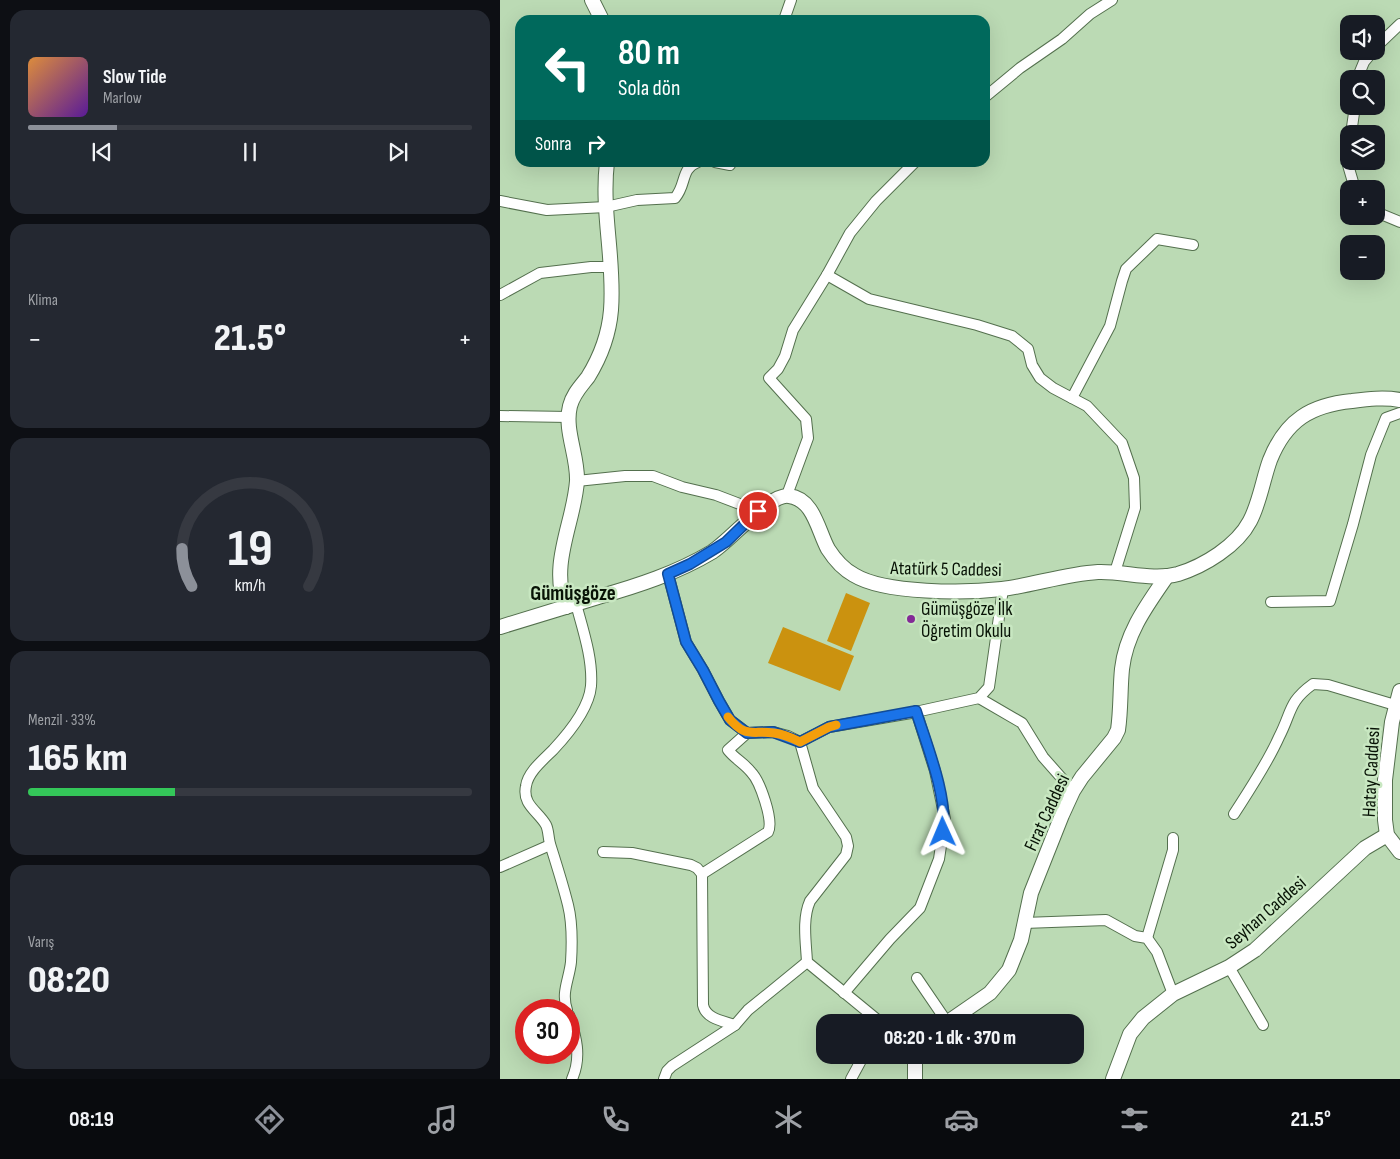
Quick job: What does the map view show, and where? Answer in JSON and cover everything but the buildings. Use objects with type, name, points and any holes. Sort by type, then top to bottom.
[{"type":"street","points":[[592,0],[600,15]]},
{"type":"street","points":[[786,15],[791,0]]},
{"type":"street","points":[[990,93],[1020,68],[1062,39],[1090,14],[1112,0]]},
{"type":"street","points":[[1385,39],[1400,24]]},
{"type":"street","points":[[565,999],[564,994],[571,960],[570,914],[547,827],[531,809],[527,801],[525,788],[530,775],[569,733],[590,693],[591,686],[589,657],[571,605],[561,593],[560,574],[577,481],[569,417],[571,403],[574,395],[598,360],[605,342],[611,310],[612,268],[606,207],[606,167]]},
{"type":"street","points":[[500,201],[548,210],[606,207],[637,200],[675,198],[681,190],[689,167]]},
{"type":"street","points":[[500,627],[668,574],[690,564],[726,542],[758,511],[773,500],[788,495],[808,438],[806,419],[769,378],[778,369],[785,356],[794,330],[850,233],[876,201],[910,167]]},
{"type":"street","points":[[1385,216],[1400,222]]},
{"type":"street","points":[[1072,398],[1110,326],[1126,269],[1157,238],[1193,245]]},
{"type":"street","points":[[500,295],[540,273],[590,267],[612,268]]},
{"type":"street","points":[[827,275],[869,299],[977,325],[1012,336],[1028,349],[1032,365],[1040,378],[1053,388],[1087,406],[1122,443],[1134,478],[1135,508],[1115,572]]},
{"type":"street","points":[[1167,576],[1181,573],[1204,562],[1231,544],[1246,529],[1256,506],[1275,449],[1283,436],[1301,417],[1311,410],[1328,404],[1367,399],[1400,400]]},
{"type":"street","points":[[1271,602],[1330,601],[1371,455],[1386,418],[1400,413]]},
{"type":"street","points":[[500,416],[569,417]]},
{"type":"street","points":[[577,481],[605,480],[625,476],[653,476],[758,511]]},
{"type":"street","name":"Atatürk 5 Caddesi","points":[[788,495],[797,498],[808,506],[821,536],[836,561],[850,573],[869,583],[937,591],[1003,589],[1095,572],[1167,576]]},
{"type":"street","points":[[668,574],[682,631],[690,650],[725,712],[738,728],[747,733],[773,732],[800,742],[829,727],[979,698],[989,687],[1003,589]]},
{"type":"street","name":"Fırat Caddesi","points":[[960,1014],[990,993],[1009,970],[1021,940],[1031,893],[1073,790],[1082,776],[1114,738],[1118,730],[1122,668],[1125,651],[1133,628],[1167,576]]},
{"type":"street","points":[[1234,814],[1255,782],[1280,737],[1290,708],[1300,693],[1313,684],[1328,685],[1395,705]]},
{"type":"street","name":"Hatay Caddesi","points":[[1400,691],[1392,722],[1386,780],[1387,836],[1400,852]]},
{"type":"street","points":[[979,698],[1022,723],[1043,757],[1073,790]]},
{"type":"street","points":[[844,994],[890,939],[920,908],[939,859],[945,819],[935,771],[916,711]]},
{"type":"street","points":[[702,874],[768,832],[770,827],[761,790],[752,772],[734,758],[728,750],[747,733]]},
{"type":"street","points":[[800,742],[813,788],[846,837],[848,846],[846,855],[807,907],[807,962],[870,1014]]},
{"type":"street","name":"Seyhan Caddesi","points":[[1113,1079],[1130,1034],[1143,1018],[1173,994],[1229,967],[1254,950],[1365,848],[1387,836]]},
{"type":"street","points":[[1147,938],[1173,850],[1173,838]]},
{"type":"street","points":[[500,867],[550,844]]},
{"type":"street","points":[[603,852],[632,852],[691,865],[702,874],[702,1005],[710,1016],[735,1025]]},
{"type":"street","points":[[1024,923],[1106,920],[1135,936],[1147,938],[1157,952],[1173,994]]},
{"type":"street","points":[[664,1079],[672,1066],[735,1025],[748,1010],[807,962]]},
{"type":"street","points":[[1229,967],[1263,1026]]},
{"type":"street","points":[[917,978],[942,1014]]},
{"type":"street","points":[[572,1079],[577,1064]]},
{"type":"street","points":[[851,1079],[859,1064]]},
{"type":"street","points":[[915,1064],[915,1079]]},
{"type":"shaded area","points":[[846,593],[870,603],[851,651],[827,641]]},
{"type":"shaded area","points":[[783,627],[854,656],[840,691],[768,663]]},
{"type":"slow traffic","points":[[728,717],[738,728],[747,733],[773,732],[800,742],[836,725]]},
{"type":"place","name":"Gümüşgöze İlk Öğretim Okulu","points":[[911,619]]},
{"type":"district","name":"Gümüşgöze","points":[[573,593]]},
{"type":"route","points":[[758,511],[726,542],[690,564],[668,574],[686,642],[725,712],[738,728],[747,733],[773,732],[800,742],[829,727],[916,711],[935,771],[945,819],[943,832]]}]
